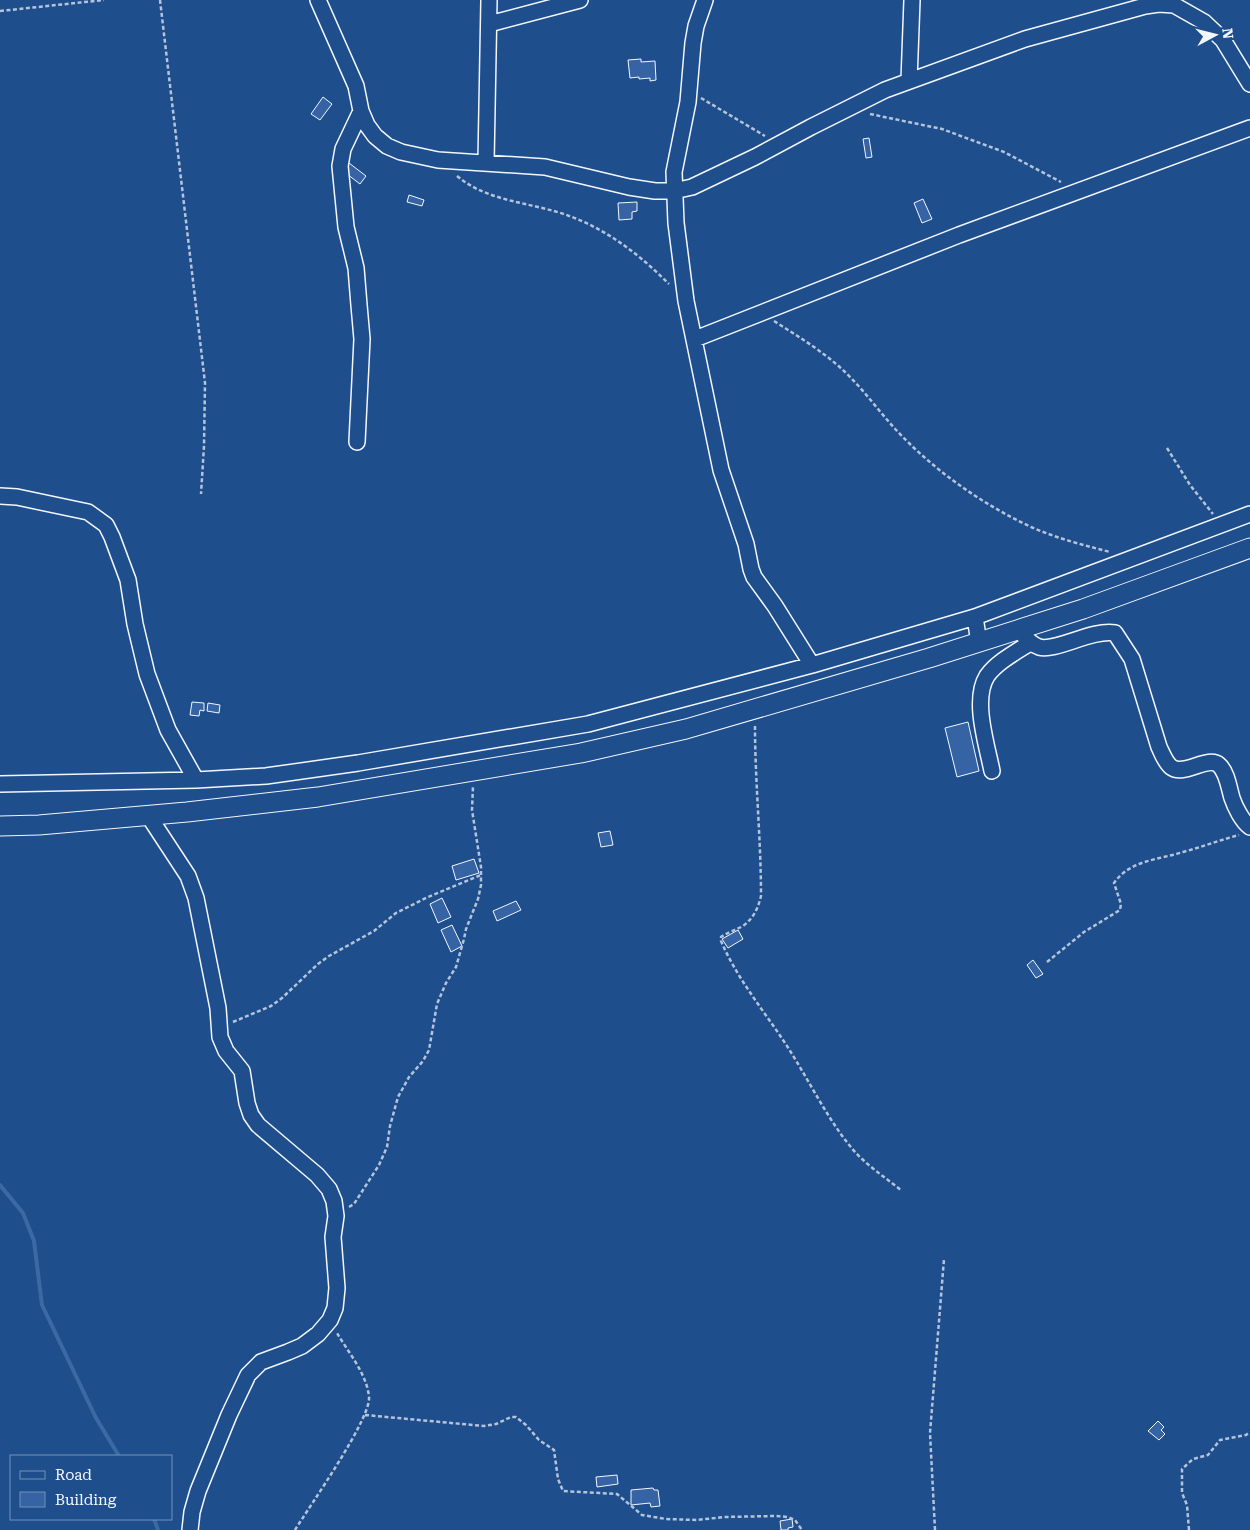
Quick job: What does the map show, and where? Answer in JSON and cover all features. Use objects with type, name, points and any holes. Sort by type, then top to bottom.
[{"type":"main road","points":[[0,826],[39,825],[318,797],[581,753],[686,729],[979,643],[1024,637],[1250,548]]},
{"type":"street","points":[[318,0],[356,86],[361,110],[367,125],[375,136],[387,146],[401,152],[438,160],[545,167],[655,191],[674,191],[701,182],[756,157],[885,90],[1025,38],[1145,6],[1171,3],[1204,22],[1222,40],[1250,84]]},
{"type":"street","points":[[486,162],[490,0]]},
{"type":"street","points":[[489,24],[580,0]]},
{"type":"street","points":[[705,0],[696,26],[689,92],[676,155],[674,191],[679,258],[720,470],[746,544],[751,569],[754,577],[775,606],[812,665]]},
{"type":"street","points":[[909,81],[912,0]]},
{"type":"street","points":[[357,442],[362,339],[356,268],[346,227],[340,166],[343,149],[361,110]]},
{"type":"street","points":[[695,339],[959,235],[1250,128]]},
{"type":"street","points":[[0,496],[88,512],[106,525],[128,580],[135,624],[147,674],[168,730],[196,780]]},
{"type":"street","points":[[0,784],[196,780],[266,776],[588,724],[812,665],[975,617],[1250,514]]},
{"type":"street","points":[[975,617],[979,643]]},
{"type":"street","points":[[992,771],[980,713],[982,688],[988,675],[1024,637],[1041,648],[1065,643],[1095,633],[1115,633],[1132,659],[1159,747],[1165,760],[1178,770],[1215,762],[1221,766],[1233,801],[1244,820],[1246,831]]},
{"type":"street","points":[[148,815],[188,876],[196,898],[218,1008],[222,1043],[242,1071],[247,1103],[251,1115],[258,1125],[317,1176],[329,1189],[334,1201],[336,1216],[333,1237],[337,1288],[335,1308],[330,1320],[318,1334],[302,1346],[261,1362],[248,1375],[229,1415],[198,1491],[192,1512],[190,1530]]},
{"type":"path","points":[[0,11],[104,0]]},
{"type":"path","points":[[160,0],[205,383],[201,494]]},
{"type":"path","points":[[689,92],[779,144]]},
{"type":"path","points":[[845,110],[942,129],[1004,152],[1078,191]]},
{"type":"path","points":[[438,160],[474,188],[504,199],[571,217],[627,247],[658,272],[686,301]]},
{"type":"path","points":[[761,313],[810,344],[845,372],[898,432],[932,464],[978,498],[1031,527],[1079,544],[1134,557]]},
{"type":"path","points":[[1167,448],[1200,500],[1222,524]]},
{"type":"path","points":[[755,709],[755,763],[759,810],[761,896],[758,907],[752,917],[743,926],[724,934],[720,941],[739,975],[781,1037],[849,1145],[859,1156],[902,1191]]},
{"type":"path","points":[[336,1216],[354,1204],[379,1165],[387,1147],[390,1126],[398,1097],[409,1077],[424,1061],[429,1050],[437,1004],[446,983],[456,967],[466,929],[478,899],[481,875],[472,810],[473,772]]},
{"type":"path","points":[[1047,962],[1084,932],[1120,910],[1121,904],[1114,883],[1126,870],[1150,860],[1181,853],[1246,831]]},
{"type":"path","points":[[219,1029],[270,1006],[282,998],[329,956],[374,931],[396,913],[428,897],[481,875]]},
{"type":"path","points":[[935,1530],[930,1433],[944,1259]]},
{"type":"path","points":[[295,1530],[331,1475],[365,1415],[370,1400],[362,1376],[330,1320]]},
{"type":"path","points":[[365,1415],[484,1426],[496,1424],[511,1416],[526,1424],[539,1440],[554,1450],[558,1480],[563,1491],[617,1494],[642,1515],[658,1518],[697,1520],[724,1517],[776,1516],[795,1520],[802,1530]]},
{"type":"path","points":[[1189,1530],[1186,1505],[1182,1493],[1182,1469],[1193,1459],[1208,1456],[1220,1440],[1246,1435],[1250,1432]]},
{"type":"building","points":[[641,59],[641,62],[655,61],[656,80],[650,81],[650,78],[639,79],[639,77],[630,78],[628,60]]},
{"type":"building","points":[[323,97],[332,104],[320,120],[311,114]]},
{"type":"building","points":[[869,138],[872,157],[866,158],[863,139]]},
{"type":"building","points":[[349,163],[366,176],[360,184],[343,171]]},
{"type":"building","points":[[409,195],[424,200],[422,206],[407,202]]},
{"type":"building","points":[[923,199],[932,219],[922,223],[914,203]]},
{"type":"building","points":[[637,202],[637,211],[632,212],[632,219],[619,220],[618,203]]},
{"type":"building","points":[[192,702],[204,703],[204,711],[200,710],[199,716],[190,715]]},
{"type":"building","points":[[208,703],[220,705],[219,713],[207,711]]},
{"type":"building","points":[[968,722],[979,771],[957,777],[945,728]]},
{"type":"building","points":[[610,831],[613,845],[601,847],[598,833]]},
{"type":"building","points":[[474,859],[479,873],[456,880],[452,866]]},
{"type":"building","points":[[442,898],[451,917],[438,923],[430,904]]},
{"type":"building","points":[[516,901],[521,910],[497,921],[493,911]]},
{"type":"building","points":[[452,925],[462,946],[451,952],[441,930]]},
{"type":"building","points":[[738,930],[743,939],[728,948],[722,939]]},
{"type":"building","points":[[1033,960],[1043,974],[1036,978],[1027,965]]},
{"type":"building","points":[[1158,1421],[1164,1427],[1161,1430],[1165,1434],[1159,1440],[1148,1431]]},
{"type":"building","points":[[617,1475],[618,1484],[597,1487],[596,1477]]},
{"type":"building","points":[[653,1488],[658,1490],[660,1506],[651,1507],[650,1503],[631,1505],[631,1490]]},
{"type":"building","points":[[792,1519],[793,1527],[788,1528],[788,1530],[781,1530],[780,1521]]},
{"type":"waterway","points":[[0,1185],[23,1213],[34,1241],[42,1305],[96,1418],[118,1455]]},
{"type":"waterway","points":[[154,1520],[158,1530]]}]
